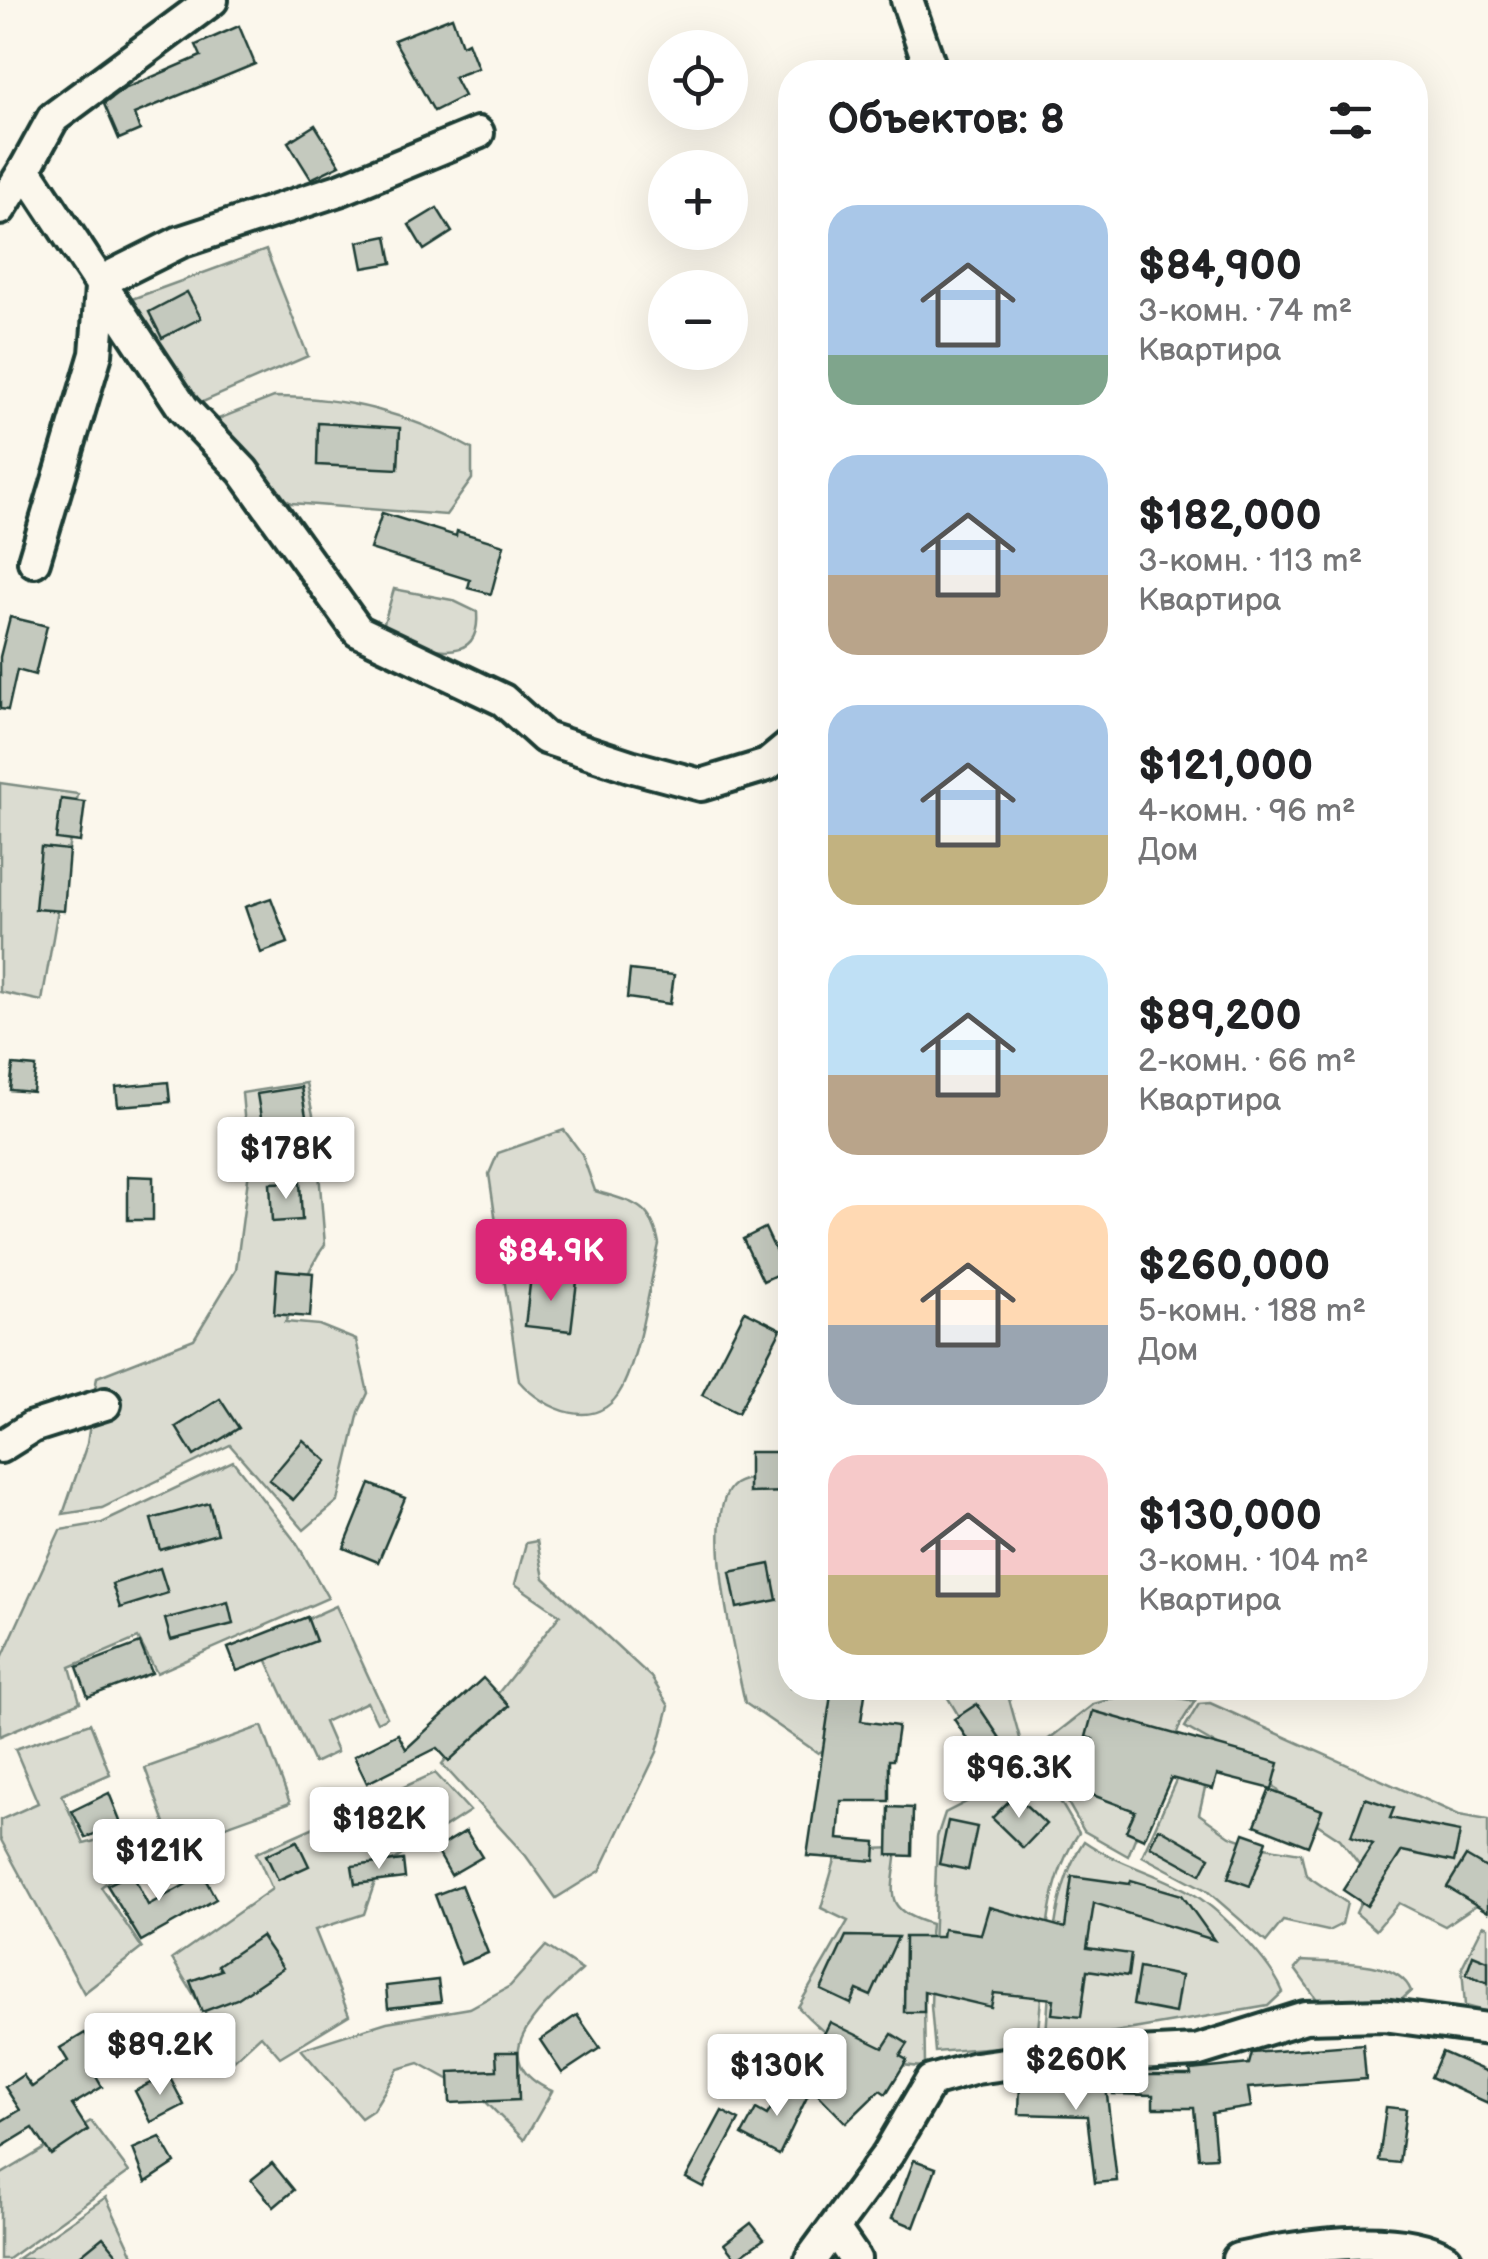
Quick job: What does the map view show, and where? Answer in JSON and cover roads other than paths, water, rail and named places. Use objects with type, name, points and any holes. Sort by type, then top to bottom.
[{"type":"street","points":[[0,209],[53,118],[212,0]]},
{"type":"street","points":[[907,0],[928,60]]},
{"type":"street","points":[[34,561],[96,354],[101,288],[110,277],[180,242],[342,189],[478,133]]},
{"type":"street","points":[[24,168],[182,408],[243,471],[358,631],[502,700],[545,738],[648,771],[701,785],[767,765],[778,756]]},
{"type":"street","points":[[0,1447],[32,1427],[105,1404]]},
{"type":"street","points":[[811,2259],[888,2154],[931,2082],[976,2068],[1040,2059],[1196,2051],[1305,2017],[1383,2015],[1488,2028]]},
{"type":"street","points":[[835,2230],[855,2259]]},
{"type":"street","points":[[1238,2259],[1358,2244],[1408,2246],[1446,2259]]}]
